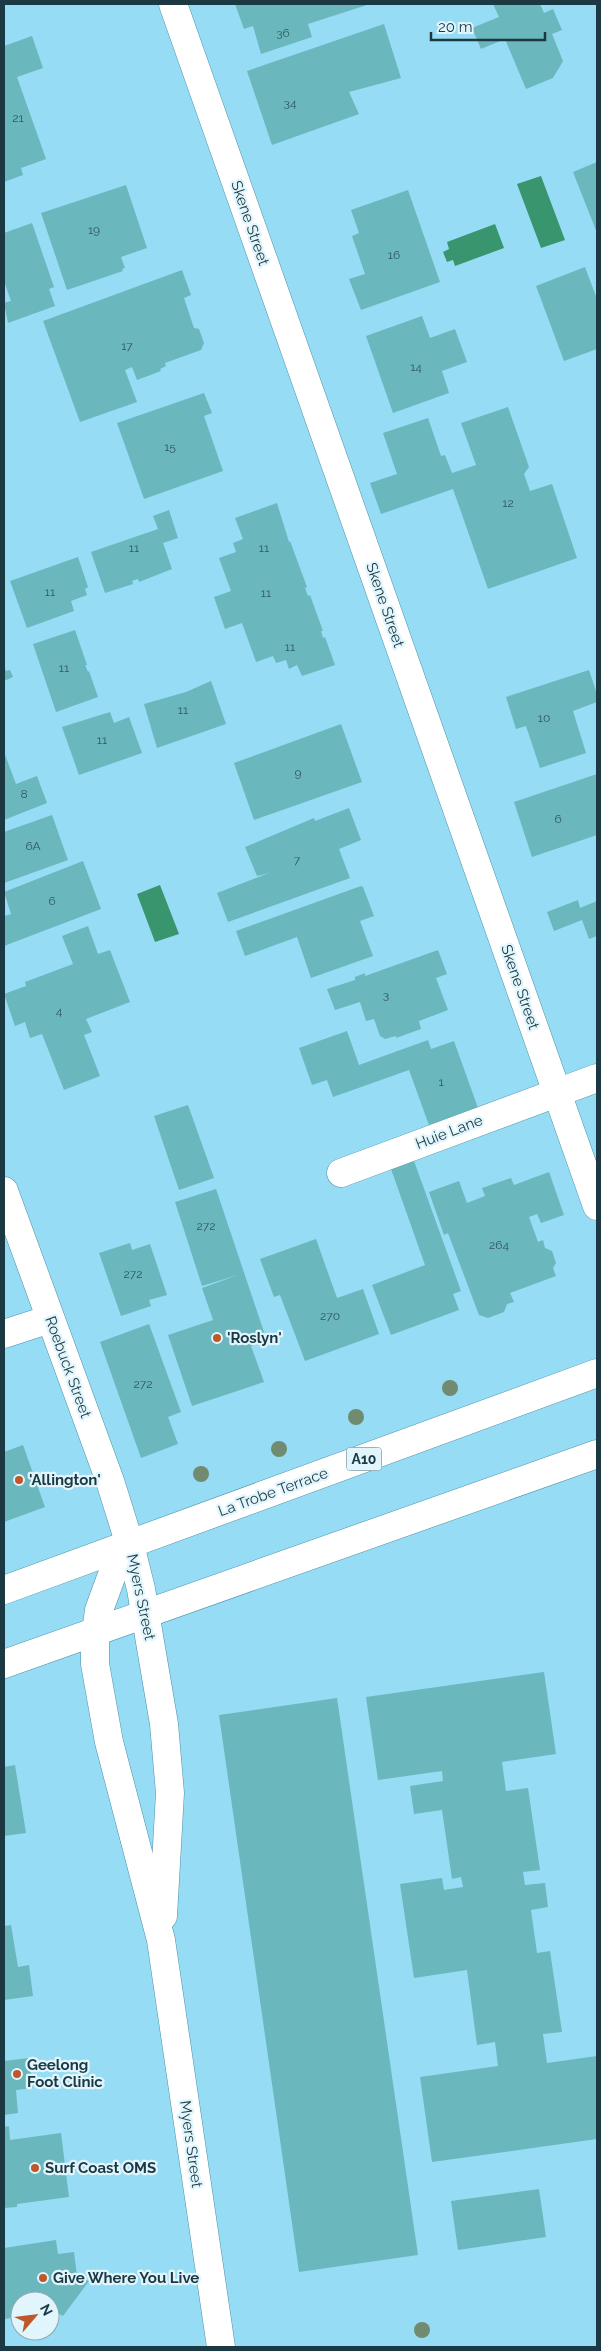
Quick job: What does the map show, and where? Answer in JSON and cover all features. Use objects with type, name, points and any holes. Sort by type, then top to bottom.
[{"type":"main road","name":"Skene Street","points":[[173,4],[597,1206]]},
{"type":"main road","name":"Huie Lane","points":[[341,1173],[597,1078]]},
{"type":"main road","name":"Roebuck Street","points":[[4,1191],[98,1449],[130,1545]]},
{"type":"main road","points":[[4,1334],[50,1318]]},
{"type":"main road","name":"La Trobe Terrace","points":[[4,1590],[597,1373]]},
{"type":"main road","points":[[4,1664],[597,1454]]},
{"type":"main road","name":"Myers Street","points":[[130,1545],[146,1614],[164,1724],[170,1793],[161,1940]]},
{"type":"main road","name":"Myers Street","points":[[130,1545],[109,1583],[99,1610],[95,1664],[109,1742],[161,1940],[221,2347]]},
{"type":"shaded area","points":[[541,176],[565,240],[541,248],[517,184]]},
{"type":"shaded area","points":[[495,224],[504,248],[455,266],[453,260],[447,262],[443,252],[449,249],[447,242]]},
{"type":"shaded area","points":[[160,885],[179,934],[155,942],[137,894]]},
{"type":"building","points":[[235,4],[370,4],[308,24],[312,37],[261,54],[253,26],[244,29]]},
{"type":"building","points":[[493,4],[540,4],[544,13],[553,9],[562,30],[552,34],[563,61],[553,78],[526,89],[505,39],[481,49],[472,28],[499,17]]},
{"type":"building","points":[[384,24],[401,78],[349,92],[359,114],[272,145],[247,71]]},
{"type":"building","points":[[32,36],[43,68],[17,77],[46,159],[21,168],[23,175],[4,182],[4,46]]},
{"type":"building","points":[[597,162],[597,233],[573,172]]},
{"type":"building","points":[[126,185],[147,248],[121,257],[125,268],[122,269],[123,271],[67,290],[41,213]]},
{"type":"building","points":[[408,190],[440,282],[361,310],[349,279],[365,274],[352,236],[359,233],[351,210]]},
{"type":"building","points":[[32,223],[54,287],[49,289],[55,306],[8,323],[4,303],[11,301],[4,281],[4,233]]},
{"type":"building","points":[[585,267],[597,299],[597,349],[564,361],[536,286]]},
{"type":"building","points":[[182,270],[191,295],[184,298],[194,328],[199,329],[204,343],[201,350],[165,363],[166,366],[160,369],[161,371],[137,380],[132,367],[125,370],[137,402],[80,422],[43,321]]},
{"type":"building","points":[[422,316],[430,338],[455,329],[467,362],[442,371],[449,393],[393,413],[366,336]]},
{"type":"building","points":[[204,393],[212,413],[204,416],[223,471],[144,499],[117,423]]},
{"type":"building","points":[[508,407],[529,467],[524,474],[530,491],[552,484],[577,558],[488,589],[453,489],[381,514],[370,483],[397,474],[383,433],[428,418],[441,456],[445,455],[452,473],[476,465],[461,423]]},
{"type":"building","points":[[277,503],[289,542],[307,587],[305,588],[308,596],[310,595],[323,631],[321,631],[323,638],[325,637],[335,665],[302,676],[297,665],[289,669],[286,660],[276,663],[273,656],[256,662],[242,623],[225,629],[214,597],[231,591],[219,558],[236,552],[233,543],[243,539],[235,518]]},
{"type":"building","points":[[169,510],[178,538],[163,543],[172,569],[139,582],[138,579],[132,581],[133,584],[105,593],[91,552],[158,529],[153,516]]},
{"type":"building","points":[[78,557],[88,587],[85,589],[87,595],[71,601],[74,611],[27,628],[10,581]]},
{"type":"building","points":[[75,630],[87,665],[85,665],[98,697],[56,712],[33,644]]},
{"type":"building","points":[[4,665],[6,671],[10,670],[13,677],[4,681]]},
{"type":"building","points":[[589,670],[597,694],[597,702],[573,711],[586,753],[540,768],[526,726],[516,729],[506,697]]},
{"type":"building","points":[[211,681],[226,724],[157,748],[144,704],[186,692]]},
{"type":"building","points":[[110,712],[114,723],[129,717],[142,753],[79,775],[62,727]]},
{"type":"building","points":[[341,724],[362,782],[254,820],[234,763]]},
{"type":"building","points":[[4,752],[16,784],[37,776],[47,803],[4,820]]},
{"type":"building","points":[[597,774],[597,835],[532,857],[514,802]]},
{"type":"building","points":[[349,808],[361,840],[339,849],[350,878],[228,922],[217,893],[269,873],[257,876],[245,847],[314,818],[315,821]]},
{"type":"building","points":[[52,815],[68,860],[4,883],[4,832]]},
{"type":"building","points":[[83,861],[101,909],[4,946],[4,916],[11,914],[4,892]]},
{"type":"building","points":[[361,886],[374,916],[360,921],[373,956],[311,978],[297,937],[245,956],[236,931]]},
{"type":"building","points":[[578,900],[580,908],[597,901],[597,936],[589,939],[582,920],[554,931],[547,912]]},
{"type":"building","points":[[88,926],[98,954],[110,950],[130,1002],[86,1019],[92,1032],[84,1035],[100,1076],[64,1090],[42,1034],[30,1038],[25,1022],[15,1026],[4,994],[26,986],[25,982],[73,964],[62,936]]},
{"type":"building","points":[[438,950],[447,974],[436,978],[448,1010],[419,1021],[421,1029],[396,1038],[396,1036],[385,1039],[380,1036],[374,1019],[366,1021],[360,1002],[335,1010],[327,989],[355,980],[355,977],[365,973],[365,976]]},
{"type":"building","points":[[347,1031],[359,1065],[428,1040],[431,1049],[454,1041],[478,1108],[454,1116],[455,1120],[430,1128],[409,1070],[333,1097],[327,1080],[312,1085],[299,1048]]},
{"type":"building","points":[[188,1105],[214,1178],[179,1190],[154,1116]]},
{"type":"building","points":[[414,1161],[461,1291],[453,1294],[459,1310],[391,1335],[372,1285],[425,1265],[391,1169]]},
{"type":"building","points":[[549,1172],[564,1215],[541,1223],[537,1214],[529,1217],[538,1242],[543,1240],[545,1248],[552,1251],[556,1263],[553,1268],[556,1276],[510,1293],[514,1302],[507,1304],[504,1312],[488,1318],[479,1315],[448,1233],[444,1235],[429,1192],[459,1181],[467,1203],[485,1196],[482,1188],[511,1178],[514,1185]]},
{"type":"building","name":"'Roslyn'","points":[[216,1189],[267,1341],[251,1346],[264,1382],[192,1406],[168,1335],[213,1320],[202,1288],[238,1275],[202,1286],[175,1202]]},
{"type":"building","points":[[316,1239],[337,1298],[363,1289],[379,1334],[305,1361],[280,1295],[274,1297],[260,1259]]},
{"type":"building","points":[[130,1243],[132,1250],[150,1244],[167,1295],[149,1300],[151,1306],[121,1316],[99,1253]]},
{"type":"building","points":[[149,1324],[181,1412],[168,1417],[178,1444],[141,1458],[100,1342]]},
{"type":"building","name":"'Allington'","points":[[23,1445],[45,1507],[4,1522],[4,1452]]},
{"type":"building","points":[[544,1672],[556,1754],[502,1762],[506,1791],[528,1788],[540,1870],[523,1872],[525,1885],[545,1883],[548,1907],[531,1910],[537,1953],[550,1951],[562,2032],[543,2034],[547,2063],[597,2056],[597,2139],[432,2162],[420,2077],[498,2066],[495,2042],[477,2045],[467,1970],[414,1978],[400,1884],[442,1878],[444,1890],[463,1887],[461,1877],[452,1879],[442,1810],[414,1814],[410,1786],[443,1781],[442,1771],[378,1780],[366,1697]]},
{"type":"building","points":[[337,1698],[418,2255],[299,2272],[219,1715]]},
{"type":"building","points":[[15,1765],[26,1833],[4,1836],[4,1767]]},
{"type":"building","points":[[11,1925],[18,1967],[29,1965],[33,1996],[4,2000],[4,1926]]},
{"type":"building","name":"Geelong Foot Clinic","points":[[29,2058],[33,2088],[16,2090],[18,2113],[4,2115],[4,2061]]},
{"type":"building","name":"Surf Coast OMS","points":[[9,2126],[10,2140],[61,2133],[69,2197],[17,2204],[17,2207],[4,2208],[4,2127]]},
{"type":"building","points":[[539,2189],[546,2237],[458,2250],[451,2201]]},
{"type":"building","name":"Give Where You Live","points":[[56,2240],[58,2254],[74,2252],[77,2276],[89,2281],[63,2316],[60,2314],[60,2291],[10,2291],[10,2318],[5,2319],[4,2248]]},
{"type":"place","name":"'Roslyn'","points":[[217,1338]]},
{"type":"place","name":"'Allington'","points":[[19,1480]]},
{"type":"place","name":"Geelong Foot Clinic","points":[[17,2074]]},
{"type":"place","name":"Surf Coast OMS","points":[[35,2168]]},
{"type":"place","name":"Give Where You Live","points":[[43,2278]]}]
